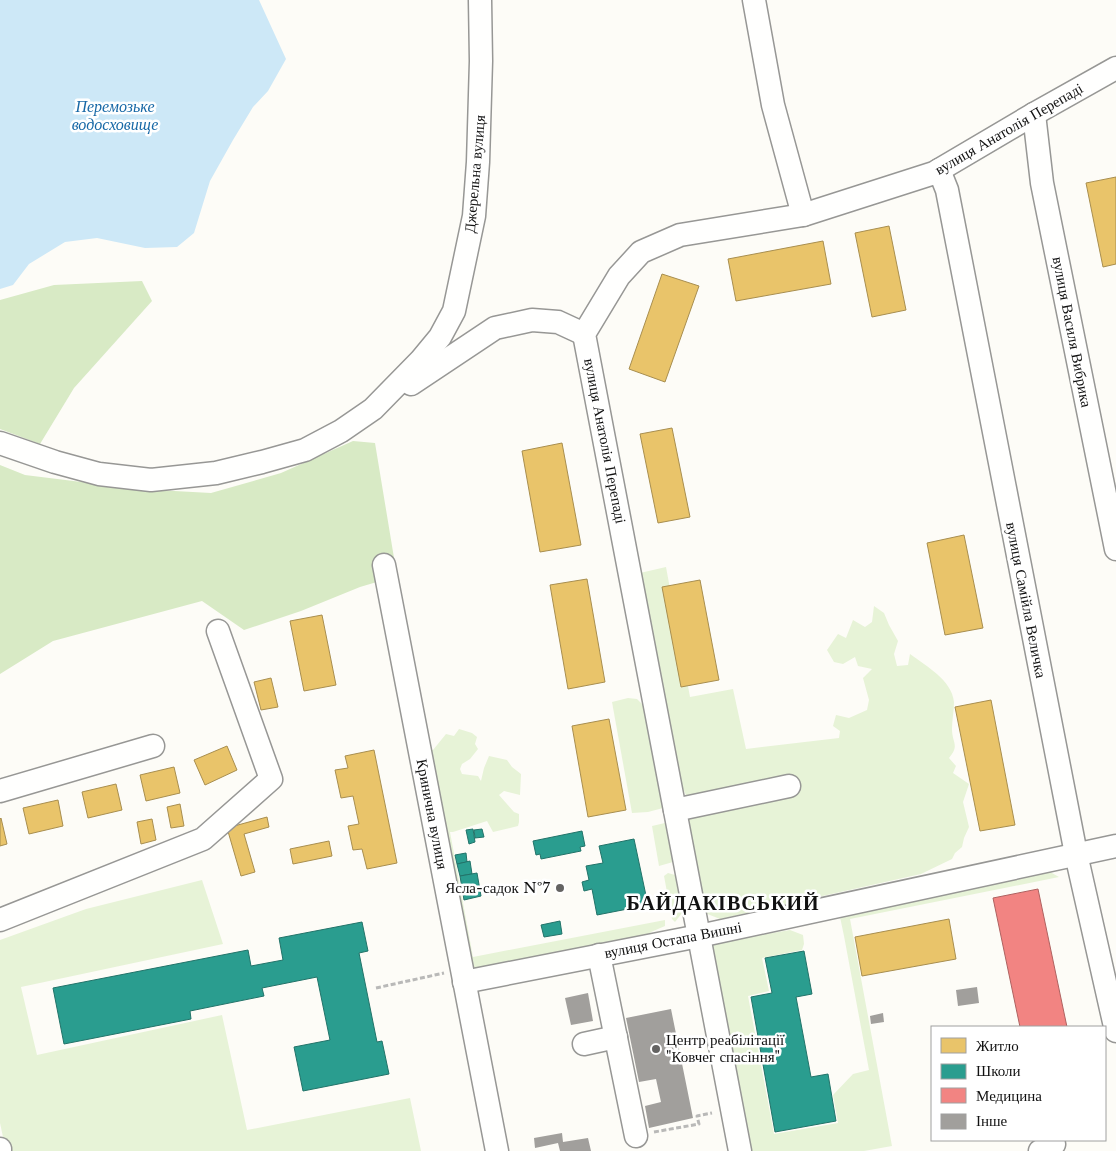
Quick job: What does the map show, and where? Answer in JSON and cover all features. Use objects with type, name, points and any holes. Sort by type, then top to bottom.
[{"type":"street","name":"Джерельна вулиця","points":[[0,443],[99,474],[151,480],[216,473],[305,450],[341,431],[373,410],[421,360],[440,337],[454,310],[474,216],[482,61],[480,0]]},
{"type":"street","points":[[754,0],[773,105],[803,215]]},
{"type":"street","name":"вулиця Анатолія Перепаді","points":[[740,1151],[584,334],[619,276],[641,252],[680,235],[803,215],[934,173],[1116,68]]},
{"type":"street","name":"вулиця Василя Вибрика","points":[[1034,114],[1042,183],[1116,549]]},
{"type":"street","name":"вулиця Самійла Величка","points":[[939,170],[947,190],[1076,854],[1116,1031]]},
{"type":"street","points":[[373,410],[495,328],[532,320],[558,322],[584,334]]},
{"type":"street","name":"Кринична вулиця","points":[[384,565],[497,1151]]},
{"type":"street","points":[[0,920],[203,839],[271,778],[218,631]]},
{"type":"street","points":[[0,792],[154,746]]},
{"type":"street","points":[[675,810],[788,786]]},
{"type":"street","name":"вулиця Остапа Вишні","points":[[463,975],[599,955],[699,936],[1116,846]]},
{"type":"street","points":[[599,955],[636,1136]]},
{"type":"street","points":[[584,1044],[616,1037]]},
{"type":"path","points":[[376,988],[463,975]]},
{"type":"path","points":[[636,1136],[699,1124],[697,1116],[732,1109]]},
{"type":"green space","points":[[142,281],[152,301],[74,388],[40,444],[0,429],[0,300],[54,285]]},
{"type":"green space","points":[[353,441],[375,443],[397,576],[360,587],[301,611],[244,630],[202,601],[53,641],[0,674],[0,465],[25,475],[138,489],[211,493],[281,473]]},
{"type":"green space","points":[[666,567],[690,697],[733,689],[746,749],[839,738],[840,731],[833,726],[836,715],[849,718],[867,710],[869,700],[863,678],[872,669],[858,666],[855,657],[843,664],[834,662],[827,650],[838,634],[846,638],[853,620],[865,627],[872,622],[874,606],[884,613],[898,641],[894,654],[897,666],[908,665],[910,654],[937,674],[949,687],[952,694],[954,702],[952,734],[955,747],[949,758],[956,766],[953,773],[969,784],[963,802],[969,827],[962,847],[955,853],[952,859],[921,874],[720,919],[705,913],[688,847],[689,820],[692,816],[689,802],[677,775],[640,573]]},
{"type":"green space","points":[[628,698],[637,699],[643,705],[663,808],[648,812],[632,813],[612,702]]},
{"type":"green space","points":[[459,729],[472,733],[477,737],[475,744],[478,749],[470,759],[462,764],[460,769],[462,774],[478,776],[481,781],[489,756],[507,760],[521,774],[520,795],[504,791],[499,795],[514,812],[519,814],[518,826],[493,832],[487,821],[450,832],[473,957],[665,920],[665,926],[651,932],[645,938],[467,974],[427,750],[433,750],[446,734],[454,736]]},
{"type":"green space","points":[[665,823],[673,862],[659,866],[652,826]]},
{"type":"green space","points":[[1043,868],[1059,877],[850,919],[892,1146],[864,1151],[748,1151],[710,952],[714,943],[790,930],[803,935],[804,944],[802,950],[762,958],[769,991],[748,996],[774,1134],[838,1123],[833,1095],[853,1074],[869,1070],[840,917]]},
{"type":"green space","points":[[668,873],[675,875],[682,913],[675,922],[672,919],[664,876]]},
{"type":"green space","points":[[202,880],[223,944],[21,987],[37,1055],[222,1015],[247,1130],[410,1098],[421,1151],[6,1151],[0,1123],[0,940],[86,909]]},
{"type":"water","name":"Перемозьке водосховище","points":[[0,0],[259,0],[286,59],[268,91],[253,107],[210,181],[194,233],[177,247],[145,248],[97,238],[65,242],[29,264],[13,285],[0,289]]},
{"type":"building: Житло","points":[[1116,177],[1116,264],[1103,267],[1086,183]]},
{"type":"building: Житло","points":[[889,226],[906,310],[872,317],[855,233]]},
{"type":"building: Житло","points":[[823,241],[831,284],[736,301],[728,259]]},
{"type":"building: Житло","points":[[662,274],[699,286],[665,382],[629,369]]},
{"type":"building: Житло","points":[[672,428],[690,517],[658,523],[640,434]]},
{"type":"building: Житло","points":[[562,443],[581,545],[540,552],[522,451]]},
{"type":"building: Житло","points":[[964,535],[983,628],[945,635],[927,543]]},
{"type":"building: Житло","points":[[587,579],[605,682],[568,689],[550,585]]},
{"type":"building: Житло","points":[[700,580],[719,680],[681,687],[662,587]]},
{"type":"building: Житло","points":[[322,615],[336,685],[304,691],[290,621]]},
{"type":"building: Житло","points":[[271,678],[278,707],[261,710],[254,682]]},
{"type":"building: Житло","points":[[991,700],[1015,825],[980,831],[955,707]]},
{"type":"building: Житло","points":[[609,719],[626,810],[588,817],[572,726]]},
{"type":"building: Житло","points":[[227,746],[237,770],[205,785],[194,760]]},
{"type":"building: Житло","points":[[374,750],[397,863],[367,869],[362,849],[353,850],[348,826],[359,824],[353,796],[341,798],[335,770],[348,768],[345,756]]},
{"type":"building: Житло","points":[[174,767],[180,793],[146,801],[140,775]]},
{"type":"building: Житло","points":[[116,784],[122,810],[88,818],[82,792]]},
{"type":"building: Житло","points":[[58,800],[63,826],[29,834],[23,808]]},
{"type":"building: Житло","points":[[180,804],[184,826],[171,828],[167,807]]},
{"type":"building: Житло","points":[[267,817],[269,827],[244,834],[255,872],[241,876],[227,828]]},
{"type":"building: Житло","points":[[0,819],[7,844],[0,846]]},
{"type":"building: Житло","points":[[152,819],[156,840],[141,844],[137,822]]},
{"type":"building: Житло","points":[[329,841],[332,856],[293,864],[290,849]]},
{"type":"building: Житло","points":[[949,919],[956,959],[862,976],[855,937]]},
{"type":"building: Школи","points":[[473,829],[475,842],[469,844],[466,830]]},
{"type":"building: Школи","points":[[482,829],[484,837],[475,838],[474,830]]},
{"type":"building: Школи","points":[[582,831],[585,846],[580,847],[581,851],[541,859],[540,854],[536,855],[533,841]]},
{"type":"building: Школи","points":[[634,839],[648,905],[597,915],[592,889],[584,891],[582,882],[589,880],[586,866],[603,863],[599,846]]},
{"type":"building: Школи","points":[[466,853],[467,862],[457,864],[455,855]]},
{"type":"building: Школи","points":[[470,861],[472,874],[460,876],[457,864]]},
{"type":"building: Школи","points":[[477,873],[481,896],[464,900],[460,876]]},
{"type":"building: Школи","points":[[560,921],[562,934],[544,937],[541,925]]},
{"type":"building: Школи","points":[[362,922],[368,951],[359,953],[377,1042],[382,1041],[389,1074],[303,1091],[294,1047],[330,1040],[317,977],[262,988],[264,996],[190,1011],[191,1019],[64,1044],[53,988],[248,950],[251,966],[283,960],[279,938]]},
{"type":"building: Школи","points":[[804,951],[812,994],[796,997],[811,1077],[828,1074],[836,1121],[775,1132],[751,997],[772,993],[765,958]]},
{"type":"building: Медицина","points":[[1038,889],[1067,1026],[1020,1026],[993,898]]},
{"type":"building: Інше","points":[[977,987],[979,1003],[958,1006],[956,990]]},
{"type":"building: Інше","points":[[588,993],[593,1021],[571,1025],[565,998]]},
{"type":"building: Інше","name":"Центр реабілітації \"Ковчег спасіння\"","points":[[671,1009],[693,1118],[649,1128],[645,1106],[661,1102],[656,1079],[639,1082],[626,1018]]},
{"type":"building: Інше","points":[[883,1013],[884,1022],[871,1024],[870,1016]]},
{"type":"building: Інше","points":[[562,1133],[563,1142],[588,1138],[591,1151],[560,1151],[558,1143],[535,1148],[534,1138]]},
{"type":"place","name":"Ясла-садок №7","points":[[560,888]]},
{"type":"place","name":"Центр реабілітації \"Ковчег спасіння\"","points":[[656,1049]]},
{"type":"district","name":"БАЙДАКІВСЬКИЙ","points":[[723,903]]}]
